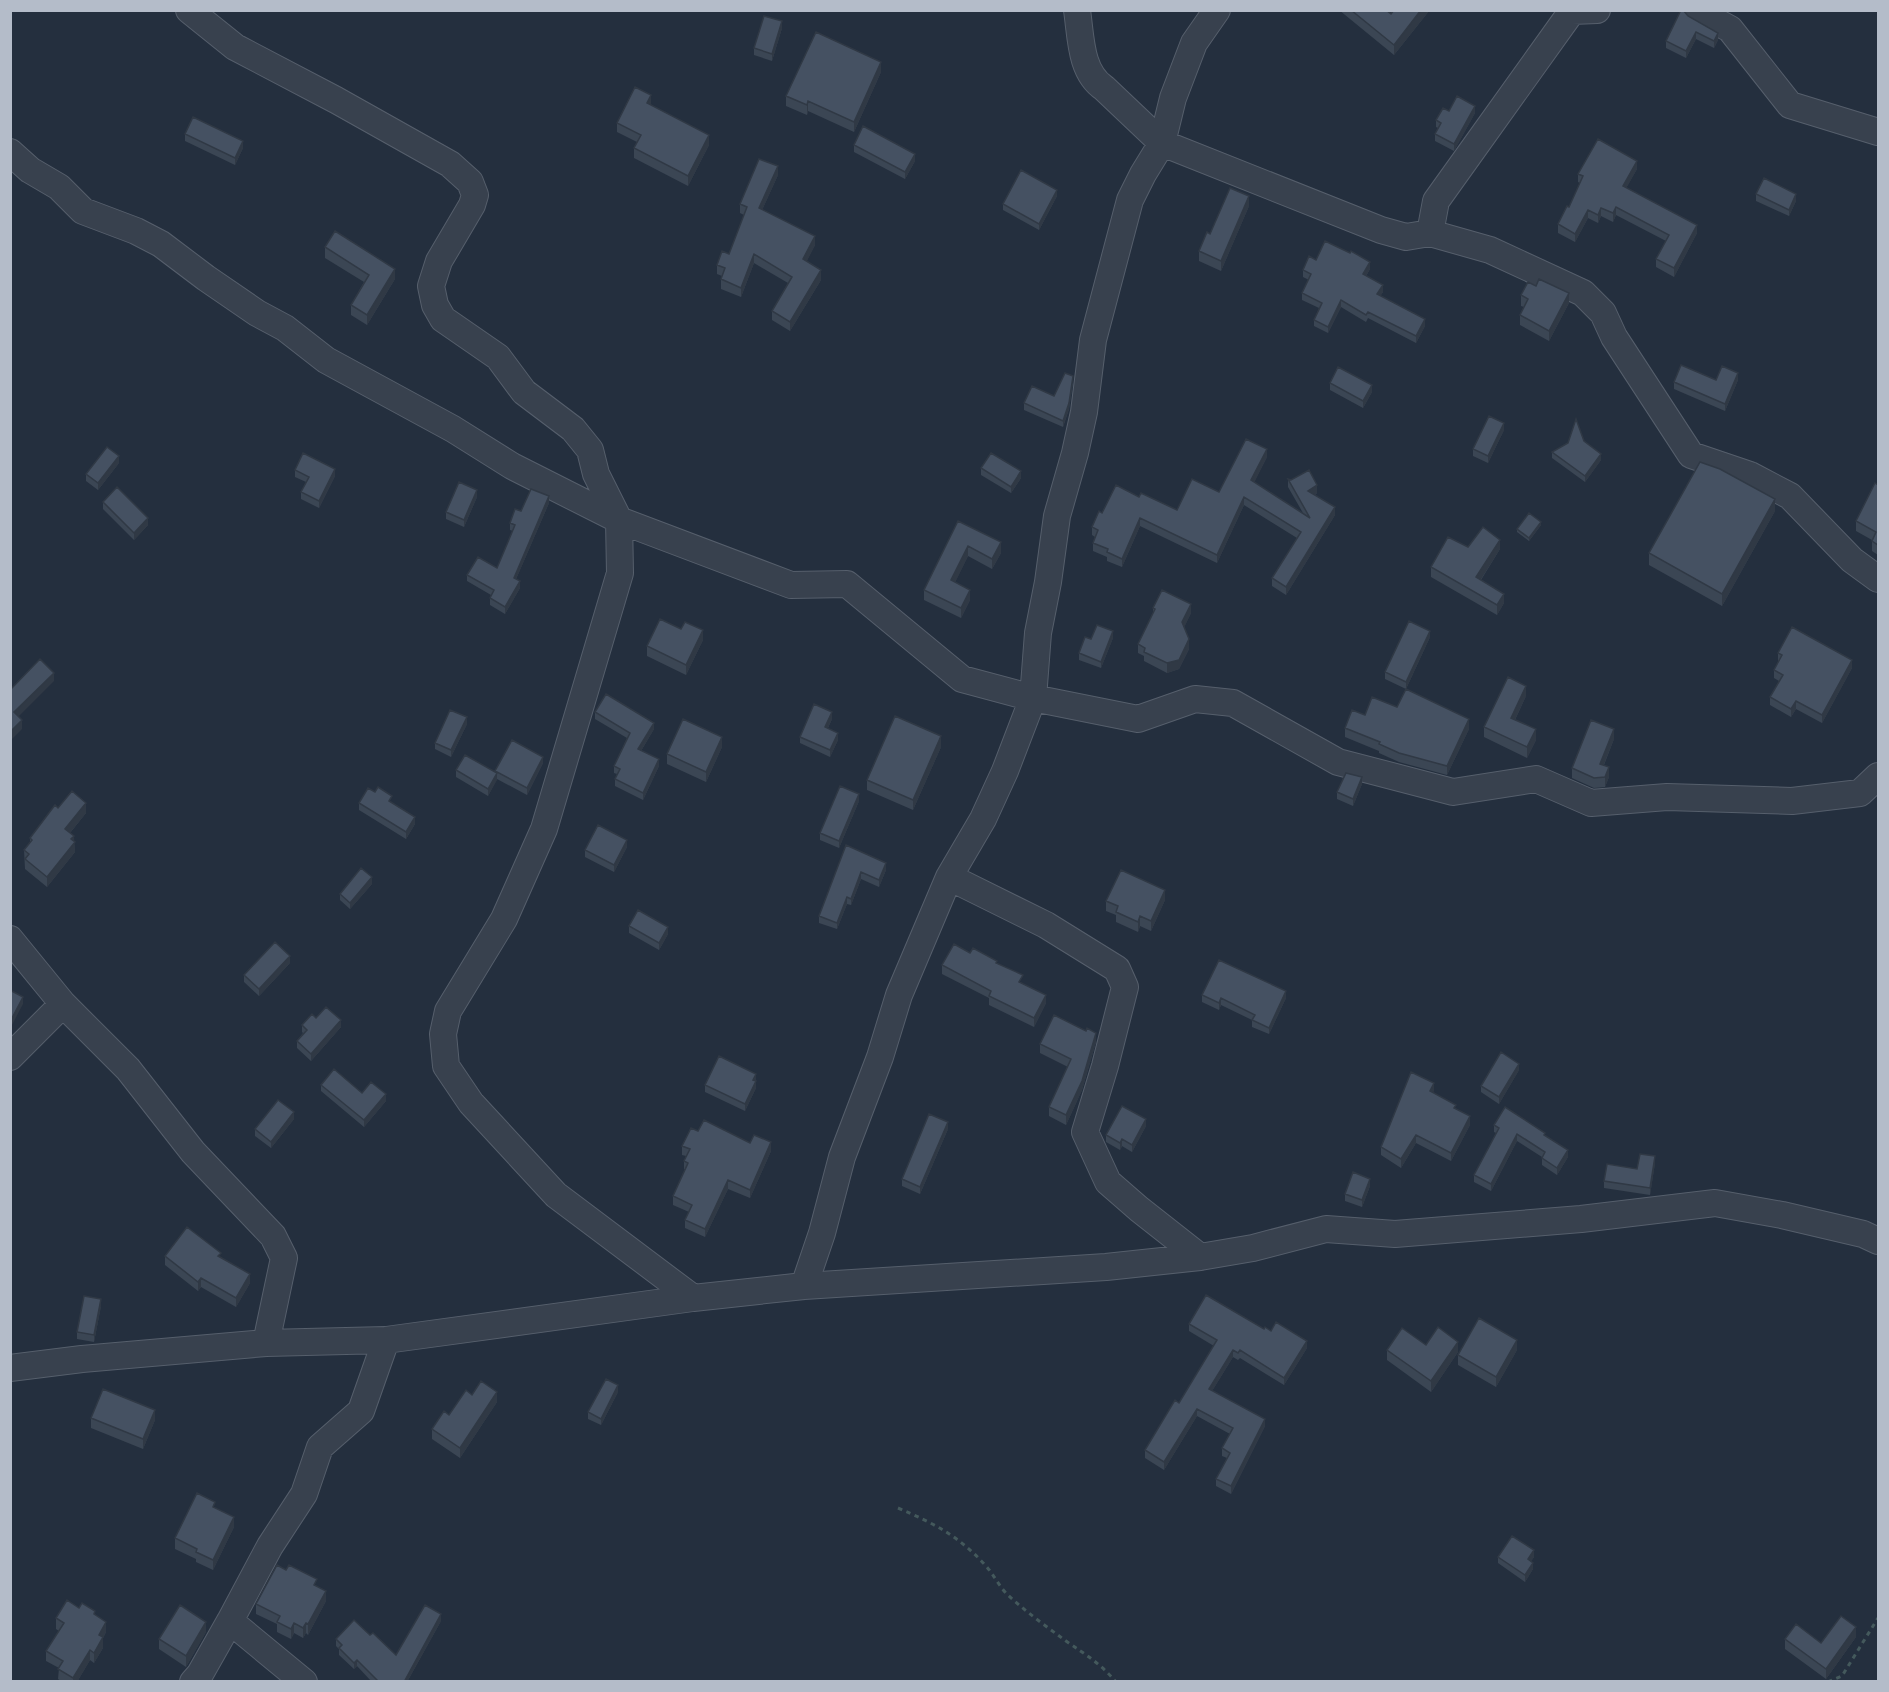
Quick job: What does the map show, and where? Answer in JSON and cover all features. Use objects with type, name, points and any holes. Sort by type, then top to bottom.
[{"type":"street","points":[[189,10],[235,47],[450,164],[470,182],[475,195],[472,206],[439,261],[431,286],[435,305],[443,319],[498,357],[524,392],[573,429],[590,450],[596,474],[619,520],[620,573],[544,829],[504,919],[448,1011],[443,1034],[446,1066],[471,1103],[556,1195],[693,1298]]},
{"type":"street","points":[[1077,10],[1088,71],[1094,81],[1162,143],[1381,230],[1406,237],[1430,233],[1490,250],[1583,293],[1603,313],[1614,337],[1691,455],[1750,474],[1790,496],[1852,560],[1878,579]]},
{"type":"street","points":[[804,1286],[822,1233],[842,1157],[880,1057],[899,995],[950,877],[983,819],[1005,771],[1033,698],[1038,633],[1058,516],[1084,412],[1093,340],[1130,200],[1162,143],[1173,98],[1194,43],[1217,10]]},
{"type":"street","points":[[1430,233],[1436,201],[1573,11],[1597,10]]},
{"type":"street","points":[[1695,10],[1730,29],[1790,105],[1878,132]]},
{"type":"street","points":[[10,152],[30,170],[58,187],[83,212],[136,231],[161,244],[257,313],[285,328],[326,360],[453,429],[512,466],[619,520],[791,585],[848,584],[962,679],[1033,698],[1138,719],[1195,699],[1233,703],[1338,762],[1453,792],[1536,779],[1591,803],[1667,797],[1792,801],[1860,793],[1878,776]]},
{"type":"street","points":[[950,877],[1046,925],[1117,969],[1125,987],[1086,1132],[1108,1182],[1200,1257]]},
{"type":"street","points":[[10,939],[63,1004],[128,1069],[193,1152],[273,1236],[284,1258],[266,1343]]},
{"type":"street","points":[[10,1057],[63,1004]]},
{"type":"street","points":[[14,1373],[266,1343],[386,1340],[693,1298],[804,1286],[1106,1268],[1253,1248],[1326,1229],[1395,1234],[1581,1219],[1715,1203],[1782,1215],[1863,1234],[1878,1241]]},
{"type":"street","points":[[193,1682],[200,1674],[270,1546],[304,1494],[320,1447],[361,1411],[386,1340]]},
{"type":"street","points":[[230,1621],[304,1682]]},
{"type":"path","points":[[898,1508],[933,1523],[959,1539],[995,1575],[1006,1594],[1065,1640],[1102,1665],[1116,1682]]},
{"type":"path","points":[[1828,1682],[1842,1676],[1878,1618]]},
{"type":"building","points":[[1351,10],[1386,10],[1391,14],[1394,10],[1421,10],[1394,45]]},
{"type":"building","points":[[1681,10],[1718,33],[1714,41],[1696,32],[1686,51],[1666,41]]},
{"type":"building","points":[[764,16],[782,21],[772,54],[754,48]]},
{"type":"building","points":[[816,32],[881,62],[854,122],[808,101],[807,105],[786,96]]},
{"type":"building","points":[[635,87],[651,95],[647,103],[709,135],[688,176],[634,148],[641,135],[617,123]]},
{"type":"building","points":[[1457,96],[1475,106],[1454,144],[1435,134],[1441,123],[1436,120],[1443,108],[1449,111]]},
{"type":"building","points":[[193,117],[243,141],[235,158],[185,134]]},
{"type":"building","points":[[863,126],[915,154],[905,172],[854,145]]},
{"type":"building","points":[[1598,139],[1637,161],[1623,186],[1697,225],[1674,268],[1656,259],[1669,235],[1616,207],[1613,213],[1601,208],[1598,215],[1588,210],[1575,234],[1558,224],[1567,206],[1569,207],[1583,176],[1578,174]]},
{"type":"building","points":[[759,159],[778,166],[759,208],[815,236],[803,259],[821,270],[790,322],[772,311],[792,277],[754,254],[741,288],[721,279],[725,268],[717,265],[722,251],[729,254],[747,207],[740,204]]},
{"type":"building","points":[[1021,170],[1057,190],[1039,224],[1003,204]]},
{"type":"building","points":[[1764,178],[1796,194],[1789,210],[1756,194]]},
{"type":"building","points":[[1230,188],[1249,196],[1221,261],[1199,251],[1207,232],[1210,234]]},
{"type":"building","points":[[335,231],[395,269],[367,315],[351,305],[369,275],[325,247]]},
{"type":"building","points":[[1325,241],[1350,253],[1351,251],[1370,262],[1363,274],[1383,285],[1377,294],[1425,319],[1416,336],[1368,312],[1366,315],[1341,300],[1328,327],[1314,320],[1322,303],[1302,293],[1311,274],[1303,270],[1309,256],[1316,260]]},
{"type":"building","points":[[1539,279],[1569,293],[1549,331],[1520,315],[1528,299],[1521,295],[1528,282],[1536,286]]},
{"type":"building","points":[[1681,365],[1716,380],[1722,366],[1738,373],[1725,404],[1674,382]]},
{"type":"building","points":[[1338,367],[1372,385],[1363,401],[1330,383]]},
{"type":"building","points":[[1065,373],[1073,376],[1069,403],[1063,421],[1024,403],[1032,386],[1054,396]]},
{"type":"building","points":[[1489,416],[1504,423],[1488,456],[1473,449]]},
{"type":"building","points":[[1576,419],[1584,441],[1601,454],[1585,476],[1552,452],[1568,443]]},
{"type":"building","points":[[1246,439],[1267,449],[1251,480],[1310,518],[1288,479],[1291,480],[1309,470],[1317,485],[1308,491],[1335,507],[1286,587],[1272,578],[1301,532],[1244,497],[1217,555],[1140,518],[1122,559],[1107,552],[1108,549],[1093,543],[1098,530],[1092,527],[1099,511],[1102,513],[1116,485],[1139,497],[1141,493],[1177,510],[1192,479],[1219,492]]},
{"type":"building","points":[[107,447],[119,456],[98,483],[86,474]]},
{"type":"building","points":[[303,453],[335,469],[319,501],[301,492],[309,477],[295,470]]},
{"type":"building","points":[[991,453],[1021,471],[1011,487],[981,468]]},
{"type":"building","points":[[1700,462],[1720,469],[1775,499],[1722,594],[1649,553]]},
{"type":"building","points":[[459,482],[477,490],[464,520],[446,512]]},
{"type":"building","points":[[1875,483],[1878,485],[1878,545],[1872,541],[1876,532],[1856,521]]},
{"type":"building","points":[[117,487],[148,518],[134,533],[103,502]]},
{"type":"building","points":[[531,489],[549,496],[514,578],[520,581],[505,607],[490,598],[494,590],[467,575],[478,557],[497,568],[515,525],[510,523],[515,509],[521,511]]},
{"type":"building","points":[[1529,513],[1541,522],[1529,538],[1517,529]]},
{"type":"building","points":[[958,521],[1001,542],[992,559],[968,546],[951,580],[970,590],[961,608],[924,590]]},
{"type":"building","points":[[1483,527],[1500,540],[1476,577],[1504,594],[1497,605],[1431,567],[1448,537],[1468,547]]},
{"type":"building","points":[[1162,590],[1191,604],[1182,622],[1189,639],[1179,660],[1167,663],[1144,652],[1145,648],[1138,644]]},
{"type":"building","points":[[660,619],[681,629],[685,622],[703,630],[686,665],[647,646]]},
{"type":"building","points":[[1409,621],[1430,631],[1406,682],[1385,672]]},
{"type":"building","points":[[1097,625],[1113,631],[1101,662],[1079,653],[1085,637],[1091,639]]},
{"type":"building","points":[[1792,627],[1852,660],[1822,715],[1796,701],[1791,709],[1770,697],[1783,675],[1774,670],[1782,655],[1778,653]]},
{"type":"building","points":[[40,659],[54,673],[14,712],[22,720],[10,732],[10,690]]},
{"type":"building","points":[[1508,677],[1526,686],[1511,718],[1536,729],[1527,747],[1484,727]]},
{"type":"building","points":[[1406,689],[1469,719],[1447,766],[1399,753],[1379,744],[1380,742],[1345,728],[1352,710],[1365,715],[1372,697],[1397,707]]},
{"type":"building","points":[[606,694],[654,723],[638,749],[659,759],[643,793],[615,779],[620,769],[614,766],[630,733],[595,712]]},
{"type":"building","points":[[814,704],[832,712],[825,727],[838,733],[830,750],[800,737]]},
{"type":"building","points":[[450,710],[467,717],[451,750],[435,743]]},
{"type":"building","points":[[895,716],[941,736],[913,800],[867,780]]},
{"type":"building","points":[[683,719],[722,737],[706,772],[667,754]]},
{"type":"building","points":[[1591,720],[1614,729],[1600,764],[1609,767],[1605,777],[1594,778],[1572,768]]},
{"type":"building","points":[[512,740],[543,757],[527,788],[495,771]]},
{"type":"building","points":[[465,755],[497,773],[488,789],[456,770]]},
{"type":"building","points":[[1346,773],[1362,777],[1353,799],[1337,792]]},
{"type":"building","points":[[840,786],[859,794],[839,841],[820,833]]},
{"type":"building","points":[[378,787],[392,796],[389,801],[415,817],[406,832],[359,803],[368,788],[375,792]]},
{"type":"building","points":[[72,791],[86,803],[65,829],[74,836],[71,839],[75,842],[47,877],[25,859],[29,854],[24,850],[32,840],[30,838],[55,805],[58,808]]},
{"type":"building","points":[[598,825],[627,840],[614,865],[585,850]]},
{"type":"building","points":[[846,845],[886,863],[879,880],[861,872],[851,899],[847,897],[837,923],[819,916]]},
{"type":"building","points":[[361,868],[372,877],[350,903],[340,894]]},
{"type":"building","points":[[1121,870],[1165,890],[1151,921],[1140,916],[1138,922],[1116,912],[1118,906],[1106,901]]},
{"type":"building","points":[[638,910],[668,927],[659,943],[629,926]]},
{"type":"building","points":[[275,942],[290,956],[259,989],[244,975]]},
{"type":"building","points":[[954,944],[970,953],[973,948],[997,961],[996,963],[1023,975],[1019,982],[1046,995],[1034,1018],[989,996],[991,991],[942,965]]},
{"type":"building","points":[[1219,960],[1286,991],[1269,1028],[1252,1020],[1255,1015],[1221,998],[1219,1003],[1202,995]]},
{"type":"building","points":[[10,990],[23,997],[12,1018],[10,1018]]},
{"type":"building","points":[[326,1007],[341,1020],[311,1054],[297,1041],[307,1030],[302,1025],[312,1014],[316,1018]]},
{"type":"building","points":[[1054,1015],[1086,1031],[1087,1028],[1096,1033],[1082,1081],[1066,1115],[1049,1107],[1071,1059],[1040,1044]]},
{"type":"building","points":[[1501,1052],[1519,1064],[1499,1097],[1481,1086]]},
{"type":"building","points":[[719,1056],[756,1074],[753,1080],[756,1081],[745,1104],[705,1085]]},
{"type":"building","points":[[334,1069],[362,1093],[371,1082],[386,1094],[364,1120],[321,1085]]},
{"type":"building","points":[[1411,1072],[1434,1083],[1430,1091],[1456,1105],[1454,1108],[1470,1116],[1451,1153],[1416,1135],[1401,1159],[1381,1147]]},
{"type":"building","points":[[278,1100],[294,1112],[271,1142],[255,1129]]},
{"type":"building","points":[[1122,1106],[1146,1119],[1132,1145],[1122,1139],[1120,1143],[1106,1135]]},
{"type":"building","points":[[1505,1107],[1568,1150],[1557,1168],[1542,1158],[1545,1152],[1517,1134],[1491,1184],[1474,1175],[1499,1128],[1494,1125]]},
{"type":"building","points":[[929,1114],[948,1122],[920,1187],[902,1179]]},
{"type":"building","points":[[704,1120],[750,1143],[754,1135],[771,1142],[750,1190],[728,1180],[705,1229],[685,1220],[692,1205],[673,1196],[688,1163],[684,1161],[690,1149],[682,1146],[691,1128],[698,1131]]},
{"type":"building","points":[[1640,1154],[1655,1156],[1650,1188],[1604,1181],[1607,1164],[1637,1169]]},
{"type":"building","points":[[1353,1172],[1370,1179],[1362,1200],[1345,1194]]},
{"type":"building","points":[[187,1227],[221,1253],[218,1256],[250,1274],[236,1298],[201,1278],[198,1282],[165,1256]]},
{"type":"building","points":[[1206,1295],[1264,1329],[1265,1327],[1271,1331],[1276,1322],[1307,1341],[1284,1378],[1240,1350],[1238,1353],[1233,1350],[1209,1389],[1265,1419],[1231,1486],[1216,1479],[1230,1453],[1222,1448],[1233,1428],[1197,1409],[1164,1462],[1145,1450],[1175,1400],[1179,1403],[1217,1340],[1189,1324]]},
{"type":"building","points":[[84,1296],[101,1299],[94,1335],[77,1332]]},
{"type":"building","points":[[1479,1318],[1517,1340],[1496,1377],[1458,1355]]},
{"type":"building","points":[[1438,1327],[1458,1342],[1431,1381],[1387,1350],[1402,1328],[1426,1345]]},
{"type":"building","points":[[606,1379],[618,1385],[601,1419],[588,1412]]},
{"type":"building","points":[[481,1381],[497,1392],[460,1448],[432,1429],[444,1411],[449,1415],[466,1390],[472,1395]]},
{"type":"building","points":[[103,1389],[155,1410],[143,1439],[91,1418]]},
{"type":"building","points":[[197,1493],[215,1502],[213,1507],[234,1517],[213,1560],[175,1538]]},
{"type":"building","points":[[1512,1536],[1534,1550],[1528,1559],[1533,1563],[1525,1575],[1498,1557]]},
{"type":"building","points":[[277,1565],[286,1570],[289,1565],[317,1579],[314,1585],[326,1591],[308,1624],[306,1623],[303,1628],[294,1623],[291,1629],[277,1622],[280,1616],[256,1604]]},
{"type":"building","points":[[67,1600],[79,1608],[82,1603],[106,1622],[99,1635],[103,1637],[94,1653],[90,1650],[73,1678],[58,1669],[63,1661],[46,1651],[64,1623],[56,1618]]},
{"type":"building","points":[[180,1605],[206,1622],[186,1656],[159,1639]]},
{"type":"building","points":[[425,1605],[441,1614],[404,1682],[379,1682],[357,1660],[354,1663],[339,1648],[342,1645],[336,1639],[354,1620],[370,1635],[373,1633],[396,1655]]},
{"type":"building","points":[[1841,1616],[1856,1627],[1826,1669],[1785,1639],[1796,1624],[1821,1643]]}]
